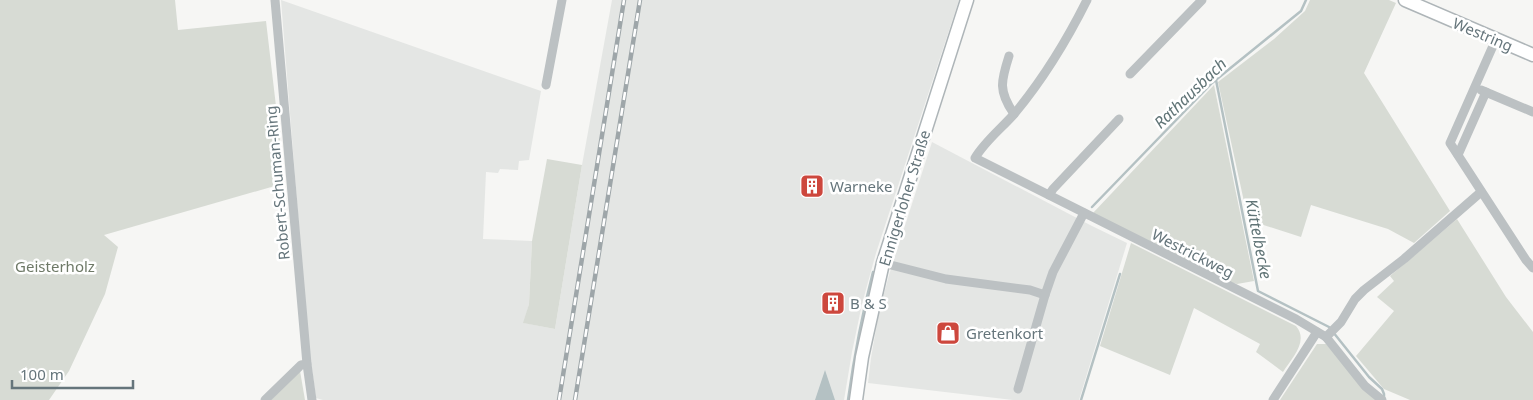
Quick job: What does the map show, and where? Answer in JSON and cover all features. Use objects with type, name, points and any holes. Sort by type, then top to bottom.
[{"type":"main road","name":"Ennigerloher Straße","points":[[856,400],[862,357],[883,263],[967,0]]},
{"type":"main road","name":"Westring","points":[[1406,0],[1533,55]]},
{"type":"street","name":"Robert-Schuman-Ring","points":[[275,0],[307,364],[312,400]]},
{"type":"street","points":[[546,85],[562,0]]},
{"type":"street","points":[[1009,56],[1002,87],[1006,102],[1014,114],[1063,45],[1087,0]]},
{"type":"street","points":[[1130,74],[1202,0]]},
{"type":"street","points":[[1496,39],[1450,143],[1533,268]]},
{"type":"street","points":[[1474,87],[1533,112]]},
{"type":"street","points":[[1458,155],[1486,92]]},
{"type":"street","name":"Westrickweg","points":[[1014,114],[975,158],[1296,319],[1326,338],[1365,386],[1382,400]]},
{"type":"street","points":[[1049,195],[1119,119]]},
{"type":"street","points":[[1326,338],[1341,322],[1355,299],[1364,290],[1404,259],[1481,192]]},
{"type":"street","points":[[1018,389],[1045,295],[1054,272],[1084,213]]},
{"type":"street","points":[[883,263],[946,278],[1030,290],[1045,295]]},
{"type":"street","points":[[1273,400],[1317,332]]},
{"type":"street","points":[[266,400],[301,365],[307,364]]},
{"type":"shaded area","points":[[281,0],[541,91],[529,160],[519,161],[518,170],[500,169],[498,173],[486,172],[483,239],[532,241],[529,304],[524,323],[555,329],[612,0],[959,0],[876,253],[862,304],[844,400],[323,400],[316,398],[308,340]]},
{"type":"shaded area","points":[[932,142],[1127,243],[1079,400],[1013,400],[868,383],[879,312]]},
{"type":"shaded area","points":[[825,370],[835,400],[815,400]]},
{"type":"green space","name":"Geisterholz","points":[[0,0],[175,0],[178,30],[266,21],[285,183],[104,235],[118,247],[105,294],[69,371],[49,400],[0,400]]},
{"type":"green space","points":[[1310,0],[1389,0],[1396,3],[1364,73],[1450,211],[1414,243],[1388,229],[1311,205],[1301,237],[1248,220],[1218,82],[1274,39],[1305,11]]},
{"type":"green space","points":[[1214,85],[1254,281],[1237,284],[1093,213]]},
{"type":"green space","points":[[547,159],[582,165],[555,329],[523,323],[529,304],[532,241]]},
{"type":"green space","points":[[1457,219],[1506,297],[1533,332],[1533,400],[1410,400],[1384,389],[1356,356],[1394,311],[1377,297],[1394,281],[1390,276]]},
{"type":"green space","points":[[1131,243],[1296,326],[1300,332],[1300,343],[1283,372],[1256,352],[1260,344],[1194,308],[1170,375],[1100,346]]},
{"type":"green space","points":[[1317,344],[1326,344],[1376,400],[1280,400]]},
{"type":"green space","points":[[300,371],[305,400],[271,400]]},
{"type":"waterway","name":"Rathausbach","points":[[1092,207],[1212,83],[1301,11],[1306,0]]},
{"type":"waterway","name":"Küttelbecke","points":[[1216,80],[1258,291],[1329,327],[1369,377],[1382,389],[1384,398]]},
{"type":"waterway","points":[[848,400],[865,304],[873,272]]},
{"type":"waterway","name":"Rathausbach","points":[[1081,400],[1120,274]]},
{"type":"railway","points":[[559,400],[624,0]]},
{"type":"railway","points":[[575,400],[640,0]]},
{"type":"place","name":"Warneke","points":[[812,186]]},
{"type":"place","name":"B & S","points":[[833,303]]},
{"type":"place","name":"Gretenkort","points":[[948,333]]}]
